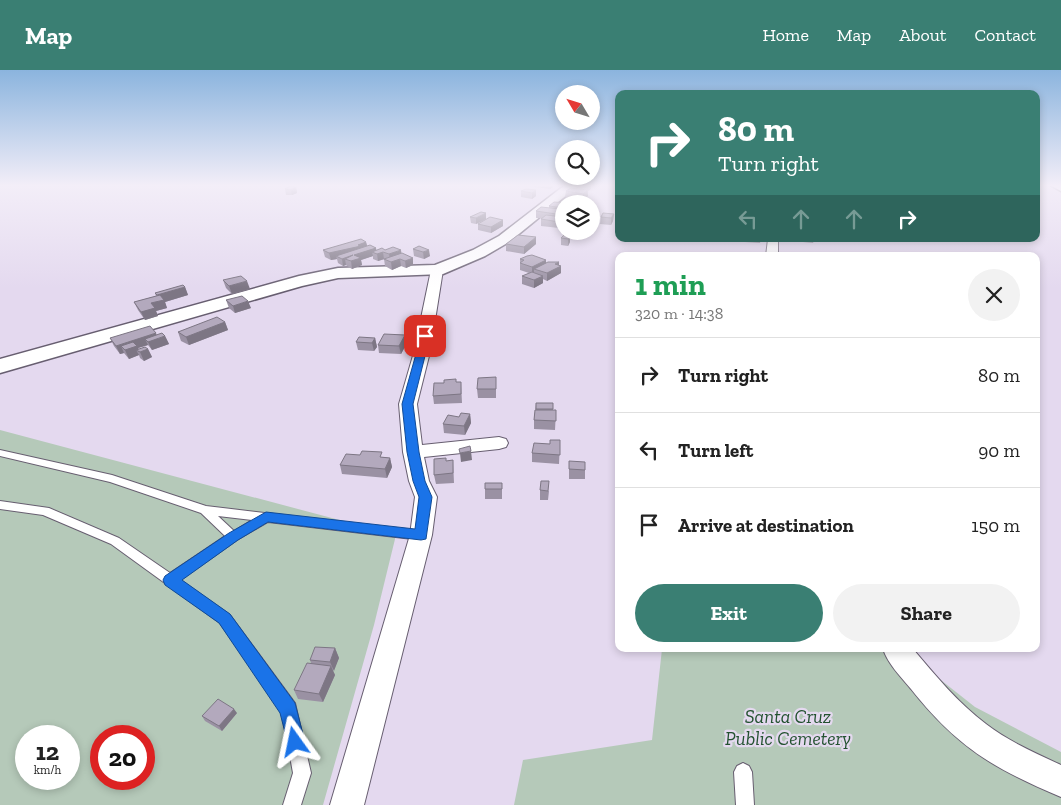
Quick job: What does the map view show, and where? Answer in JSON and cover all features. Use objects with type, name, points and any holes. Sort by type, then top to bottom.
[{"type":"street","points":[[0,366],[298,281],[338,273],[437,270],[479,253],[504,239],[529,219]]},
{"type":"street","points":[[348,805],[421,535],[426,497],[419,481],[413,452],[408,404],[422,352],[437,270]]},
{"type":"street","points":[[413,452],[499,443]]},
{"type":"street","points":[[898,652],[915,674],[965,727],[991,745],[1028,766],[1061,781]]},
{"type":"lane","points":[[0,452],[112,479],[205,510],[421,535]]},
{"type":"lane","points":[[0,505],[45,511],[115,541],[225,618],[288,710],[302,774],[292,805]]},
{"type":"lane","points":[[205,510],[234,537]]},
{"type":"lane","points":[[170,580],[266,517]]},
{"type":"lane","points":[[742,772],[745,805]]},
{"type":"green space","points":[[0,430],[396,535],[374,625],[323,805],[0,805]]},
{"type":"green space","name":"Santa Cruz Public Cemetery","points":[[662,652],[916,652],[937,677],[975,707],[1061,752],[1061,805],[514,805],[523,760],[652,740]]},
{"type":"building","points":[[486,219],[503,220],[491,227],[478,224]]},
{"type":"building","points":[[518,235],[536,237],[524,247],[506,244]]},
{"type":"building","points":[[361,239],[366,242],[358,245],[361,246],[329,253],[323,250]]},
{"type":"building","points":[[370,245],[376,248],[354,255],[361,258],[351,261],[345,259],[353,255],[342,259],[336,256]]},
{"type":"building","points":[[419,246],[429,250],[423,252],[413,249]]},
{"type":"building","points":[[393,247],[401,250],[389,254],[372,252],[382,248],[385,250]]},
{"type":"building","points":[[402,253],[413,258],[405,261],[400,259],[391,262],[384,259]]},
{"type":"building","points":[[532,255],[546,260],[532,267],[520,263],[524,260],[520,259]]},
{"type":"building","points":[[548,262],[559,262],[555,264],[561,266],[547,273],[534,269]]},
{"type":"building","points":[[532,272],[543,276],[534,280],[522,276]]},
{"type":"building","points":[[241,276],[247,281],[229,286],[223,280]]},
{"type":"building","points":[[183,285],[185,287],[157,295],[155,293]]},
{"type":"building","points":[[160,295],[164,300],[151,303],[155,308],[141,312],[134,302]]},
{"type":"building","points":[[242,296],[248,301],[233,306],[226,300]]},
{"type":"building","points":[[217,317],[225,322],[186,337],[178,332]]},
{"type":"building","points":[[150,326],[156,333],[116,346],[110,338]]},
{"type":"building","points":[[162,333],[165,336],[148,342],[145,339]]},
{"type":"building","points":[[384,334],[405,335],[399,346],[378,345]]},
{"type":"building","points":[[359,337],[375,338],[372,343],[356,342]]},
{"type":"building","points":[[133,342],[137,346],[125,350],[121,346]]},
{"type":"building","points":[[145,347],[148,349],[140,352],[136,350]]},
{"type":"building","points":[[496,377],[496,389],[477,389],[478,378]]},
{"type":"building","points":[[456,379],[456,382],[461,382],[461,394],[433,396],[434,383],[444,383],[444,380]]},
{"type":"building","points":[[536,403],[553,403],[553,409],[536,409]]},
{"type":"building","points":[[535,410],[556,410],[556,421],[534,420]]},
{"type":"building","points":[[461,413],[470,414],[464,426],[443,424],[448,415],[459,417]]},
{"type":"building","points":[[550,440],[560,440],[560,455],[532,453],[534,443],[550,444]]},
{"type":"building","points":[[470,446],[471,451],[460,453],[459,449]]},
{"type":"building","points":[[362,451],[382,452],[380,457],[390,458],[385,469],[340,465],[346,454],[360,455]]},
{"type":"building","points":[[446,458],[446,461],[453,460],[453,473],[434,475],[434,459]]},
{"type":"building","points":[[569,461],[585,462],[585,470],[569,469]]},
{"type":"building","points":[[541,481],[549,481],[548,491],[540,490]]},
{"type":"building","points":[[485,483],[502,483],[502,489],[485,489]]},
{"type":"building","points":[[315,647],[335,648],[330,662],[310,660]]},
{"type":"building","points":[[307,663],[331,666],[319,694],[294,690]]},
{"type":"building","points":[[218,699],[234,709],[219,726],[202,716]]},
{"type":"route","points":[[295,742],[288,710],[225,618],[170,580],[266,517],[421,535],[426,497],[419,481],[413,452],[408,404],[425,336]]}]
